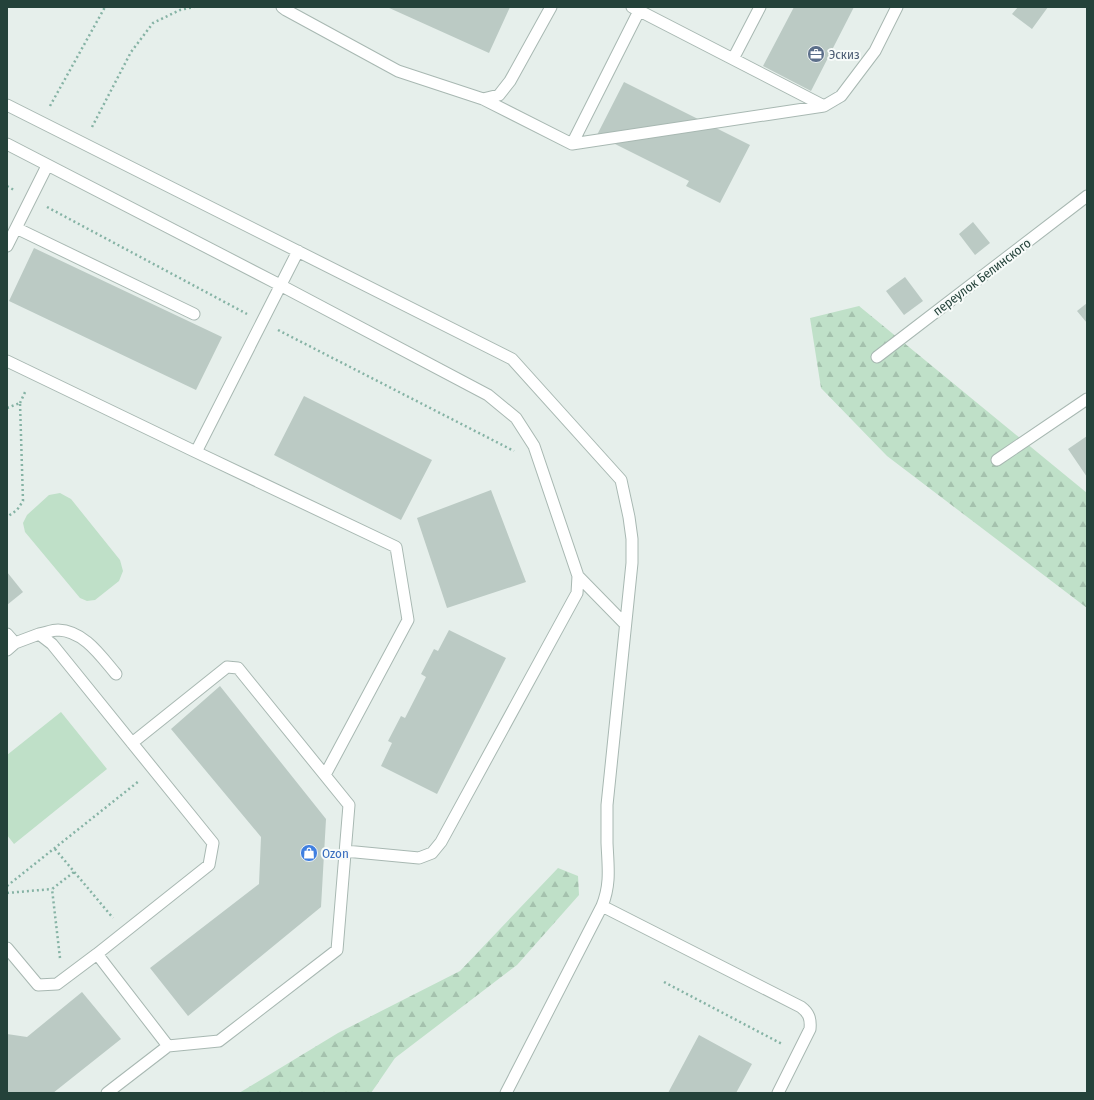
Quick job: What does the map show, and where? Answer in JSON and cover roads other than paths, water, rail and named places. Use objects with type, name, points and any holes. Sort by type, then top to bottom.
[{"type":"lane","points":[[282,7],[398,71],[483,99],[572,144],[824,106],[841,96],[875,51],[898,7]]},
{"type":"lane","points":[[483,99],[499,95],[510,82],[551,7]]},
{"type":"lane","points":[[733,59],[760,7]]},
{"type":"lane","points":[[572,144],[635,9],[824,106]]},
{"type":"lane","points":[[7,105],[512,359],[621,480],[629,516],[632,539],[632,563],[607,805],[609,880],[606,896],[506,1093]]},
{"type":"lane","points":[[7,144],[280,285],[488,395],[516,418],[534,446],[578,576],[576,593],[441,842],[432,852],[419,858],[345,851]]},
{"type":"lane","points":[[7,246],[47,166]]},
{"type":"lane","name":"переулок Белинского","points":[[877,357],[1087,196]]},
{"type":"lane","points":[[16,228],[194,314]]},
{"type":"lane","points":[[196,452],[298,251]]},
{"type":"lane","points":[[7,361],[396,547],[408,620],[325,775]]},
{"type":"lane","points":[[997,460],[1087,399]]},
{"type":"lane","points":[[578,576],[625,624]]},
{"type":"lane","points":[[7,634],[11,646],[39,634],[56,630],[72,633],[90,644],[116,674]]},
{"type":"lane","points":[[7,948],[38,985],[57,984],[125,933],[209,865],[213,843],[52,644],[39,634]]},
{"type":"lane","points":[[107,1093],[168,1046],[219,1041],[337,950],[349,805],[238,668],[227,666],[132,743]]},
{"type":"lane","points":[[602,906],[801,1007],[806,1011],[811,1022],[810,1029],[778,1093]]},
{"type":"lane","points":[[97,954],[168,1046]]},
{"type":"place","name":"Эскиз","points":[[816,54]]},
{"type":"place","name":"Ozon","points":[[309,853]]}]
